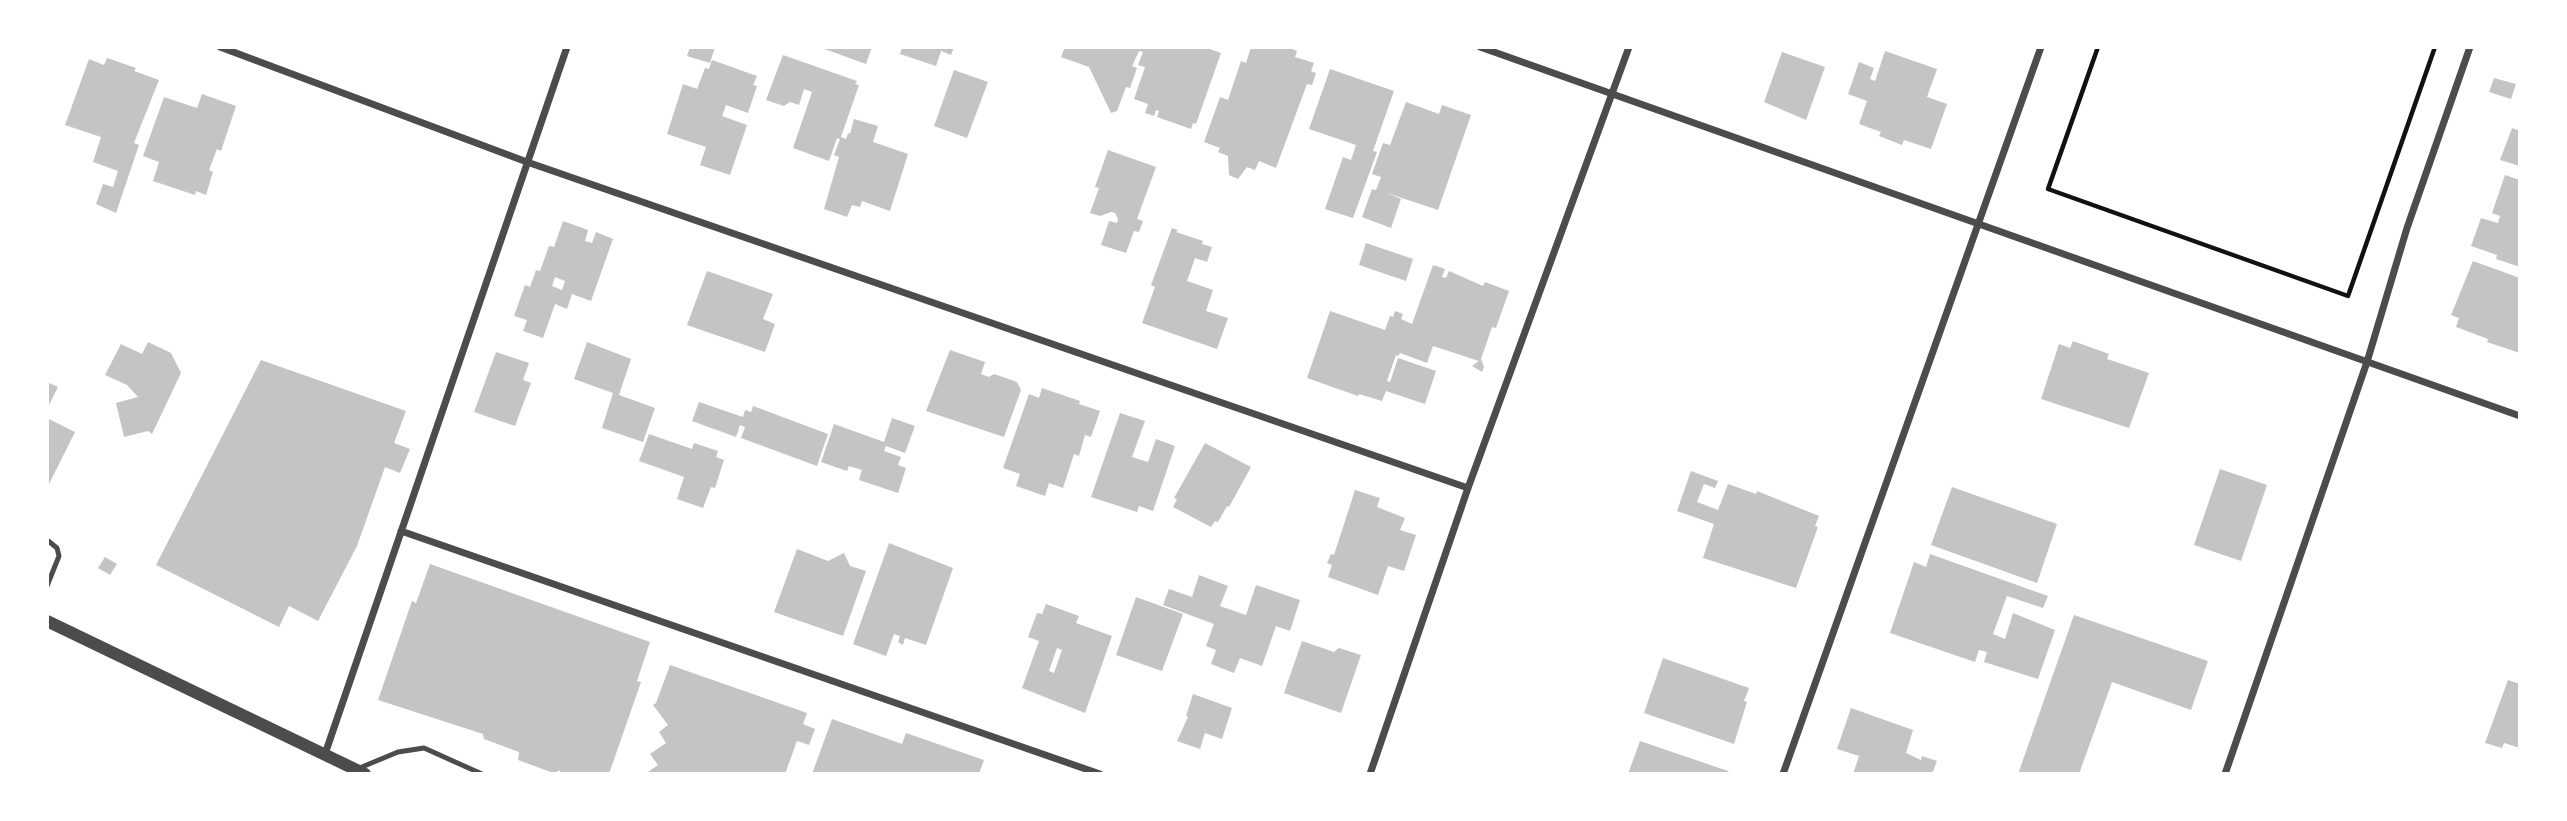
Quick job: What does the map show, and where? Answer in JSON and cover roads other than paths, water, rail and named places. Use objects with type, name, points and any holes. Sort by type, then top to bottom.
[{"type":"street","points":[[220,47],[527,162],[1468,488]]},
{"type":"street","points":[[325,754],[566,47]]},
{"type":"street","points":[[1480,47],[2520,416]]},
{"type":"street","points":[[1370,774],[1468,488],[1629,47]]},
{"type":"street","points":[[1783,774],[2041,47]]},
{"type":"street","points":[[2225,774],[2367,362],[2407,228],[2470,47]]},
{"type":"street","points":[[401,531],[1100,774]]},
{"type":"street","points":[[47,621],[361,771]]},
{"type":"lane","points":[[47,540],[57,548],[59,556],[47,586]]},
{"type":"lane","points":[[361,771],[398,752],[424,748],[482,774]]}]
